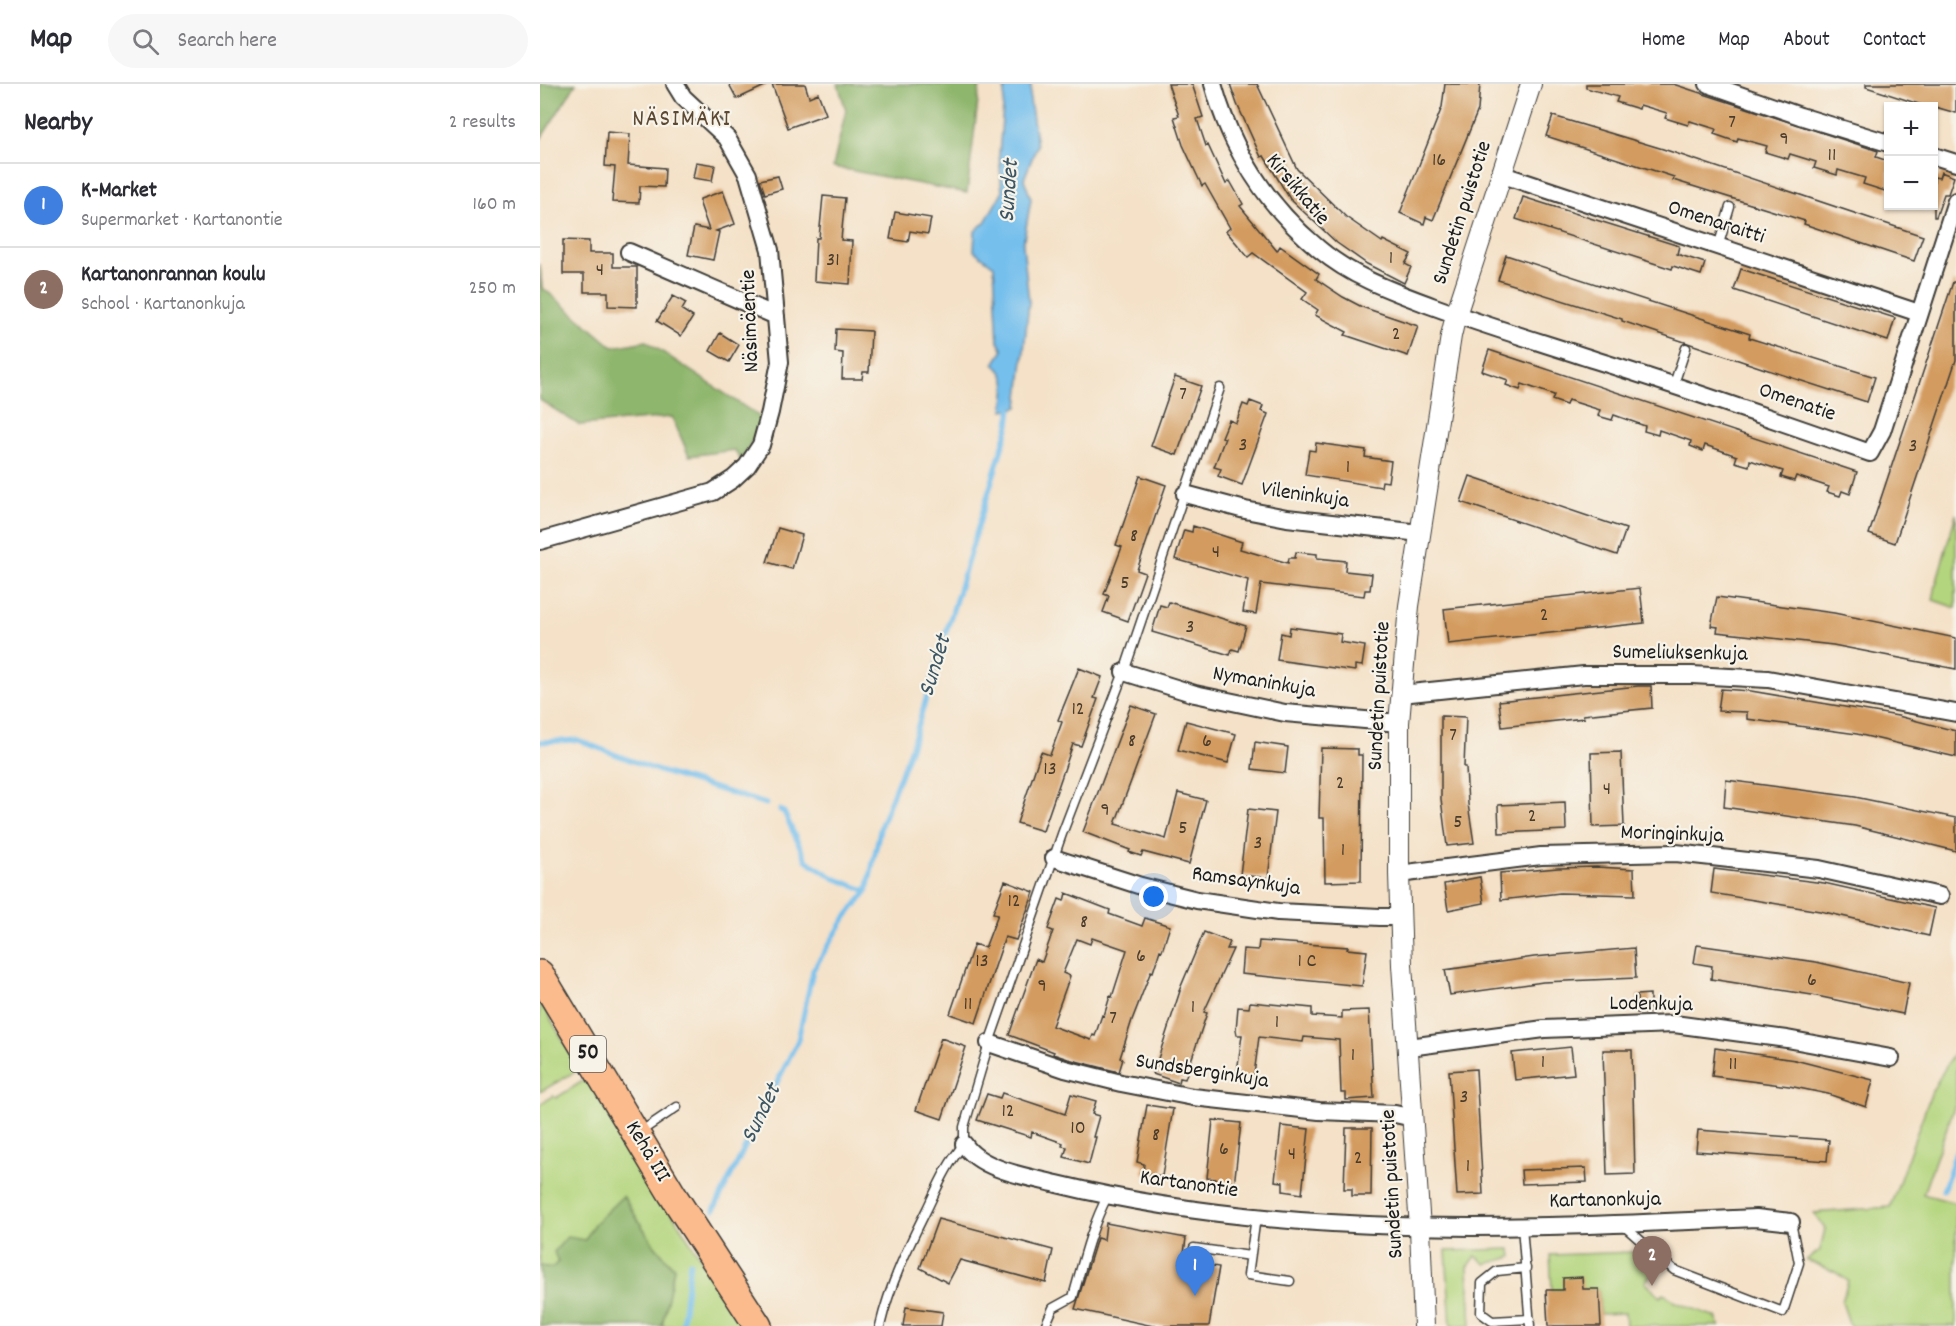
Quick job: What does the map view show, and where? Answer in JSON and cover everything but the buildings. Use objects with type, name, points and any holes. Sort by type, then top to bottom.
[{"type":"highway","name":"Kehä III","points":[[540,974],[636,1134],[758,1326]]},
{"type":"street","name":"Näsimäentie","points":[[540,541],[713,492],[734,479],[747,466],[761,445],[780,362],[770,250],[748,176],[727,138],[683,97],[675,84]]},
{"type":"street","name":"Kirsikkatie","points":[[1213,84],[1228,129],[1242,157],[1266,194],[1291,224],[1320,251],[1371,283],[1456,315]]},
{"type":"street","name":"Sundetin puistotie","points":[[1424,1326],[1409,1047],[1402,965],[1399,874],[1401,694],[1409,606],[1435,431],[1456,315],[1531,84]]},
{"type":"street","points":[[1708,84],[1884,142]]},
{"type":"street","points":[[1938,157],[1956,163]]},
{"type":"street","name":"Omenaraitti","points":[[1500,174],[1919,313]]},
{"type":"street","name":"Omenatie","points":[[1456,315],[1674,384],[1870,453],[1882,431],[1956,201]]},
{"type":"street","points":[[629,252],[776,316]]},
{"type":"street","name":"Vileninkuja","points":[[1185,494],[1245,510],[1287,518],[1420,533]]},
{"type":"street","name":"Nymaninkuja","points":[[1124,672],[1195,694],[1285,713],[1399,723]]},
{"type":"street","name":"Sumeliuksenkuja","points":[[1401,694],[1584,675],[1692,675],[1768,679],[1956,713]]},
{"type":"street","name":"Moringinkuja","points":[[1399,874],[1541,856],[1676,853],[1819,869],[1940,896]]},
{"type":"street","name":"Ramsaynkuja","points":[[1054,858],[1141,886],[1197,900],[1278,912],[1401,917]]},
{"type":"street","name":"Lodenkuja","points":[[1409,1047],[1544,1029],[1674,1023],[1787,1039],[1891,1058]]},
{"type":"street","name":"Sundsberginkuja","points":[[989,1043],[1065,1069],[1120,1083],[1193,1097],[1319,1112],[1395,1113],[1413,1118]]},
{"type":"street","name":"Kartanontie","points":[[964,1144],[970,1155],[1007,1172],[1108,1195],[1288,1221],[1420,1228]]},
{"type":"street","name":"Kartanonkuja","points":[[1420,1228],[1622,1224],[1756,1218],[1791,1222]]},
{"type":"lane","points":[[1718,247],[1730,207]]},
{"type":"lane","points":[[1674,384],[1686,348]]},
{"type":"lane","points":[[880,1326],[886,1299],[900,1264],[951,1159],[964,1144],[964,1127],[989,1043],[1054,858],[1124,672],[1220,388]]},
{"type":"lane","points":[[636,1134],[677,1107]]},
{"type":"lane","points":[[1046,1326],[1053,1308],[1073,1297],[1088,1242],[1098,1213],[1108,1195]]},
{"type":"lane","points":[[1256,1217],[1248,1275],[1290,1281]]},
{"type":"lane","points":[[1622,1224],[1674,1270],[1783,1312],[1799,1263],[1791,1222]]},
{"type":"lane","points":[[1522,1226],[1526,1268],[1530,1322],[1492,1321],[1481,1313],[1482,1283],[1497,1271],[1526,1268]]},
{"type":"lane","points":[[1194,1248],[1250,1256]]},
{"type":"green space","points":[[540,84],[576,84],[540,140]]},
{"type":"green space","points":[[838,84],[980,84],[967,193],[833,167],[846,110]]},
{"type":"green space","points":[[540,264],[542,287],[613,347],[646,341],[760,417],[758,431],[741,460],[734,450],[689,456],[672,417],[579,425],[540,400]]},
{"type":"green space","points":[[1956,514],[1956,608],[1933,600]]},
{"type":"green space","points":[[540,1001],[580,1069],[540,1092]]},
{"type":"green space","points":[[1956,1049],[1956,1102],[1923,1194],[1956,1203],[1956,1326],[1850,1326],[1842,1302],[1848,1281],[1835,1272],[1806,1260],[1820,1250],[1825,1229],[1814,1213],[1890,1207],[1932,1091]]},
{"type":"green space","points":[[586,1079],[744,1326],[662,1326],[674,1268],[652,1242],[623,1197],[594,1224],[585,1240],[552,1268],[540,1266],[540,1105]]},
{"type":"green space","points":[[623,1196],[652,1242],[674,1268],[662,1326],[540,1326],[540,1266],[552,1268],[558,1262],[554,1252],[567,1237],[585,1240],[594,1224]]},
{"type":"green space","points":[[1511,1249],[1512,1257],[1486,1264],[1476,1256],[1468,1267],[1471,1326],[1451,1326],[1446,1251]]},
{"type":"green space","points":[[1635,1252],[1654,1272],[1645,1282],[1660,1297],[1664,1294],[1675,1302],[1716,1317],[1720,1326],[1626,1326],[1625,1313],[1600,1314],[1599,1289],[1552,1290],[1550,1255]]},
{"type":"water","points":[[1005,84],[1031,84],[1030,100],[1037,146],[1024,179],[1031,199],[1023,245],[1029,302],[1018,407],[1003,410],[1006,385],[1003,374],[994,364],[1003,350],[998,342],[994,266],[974,251],[975,231],[985,222],[1002,192],[999,155]]},
{"type":"waterway","name":"Sundet","points":[[714,1210],[798,1040],[813,970],[846,917],[867,891],[881,825],[912,745],[1009,425],[1011,409]]},
{"type":"waterway","points":[[540,742],[577,740],[659,771],[766,804]]},
{"type":"waterway","points":[[780,810],[784,812],[806,860],[834,878],[867,891]]},
{"type":"waterway","points":[[1943,1191],[1956,1152]]},
{"type":"waterway","name":"Sundet","points":[[682,1326],[690,1262]]},
{"type":"place","name":"Kartanonrannan koulu","points":[[1652,1286]]},
{"type":"place","name":"K-Market","points":[[1195,1296]]},
{"type":"district","name":"NÄSIMÄKI","points":[[682,120]]}]
